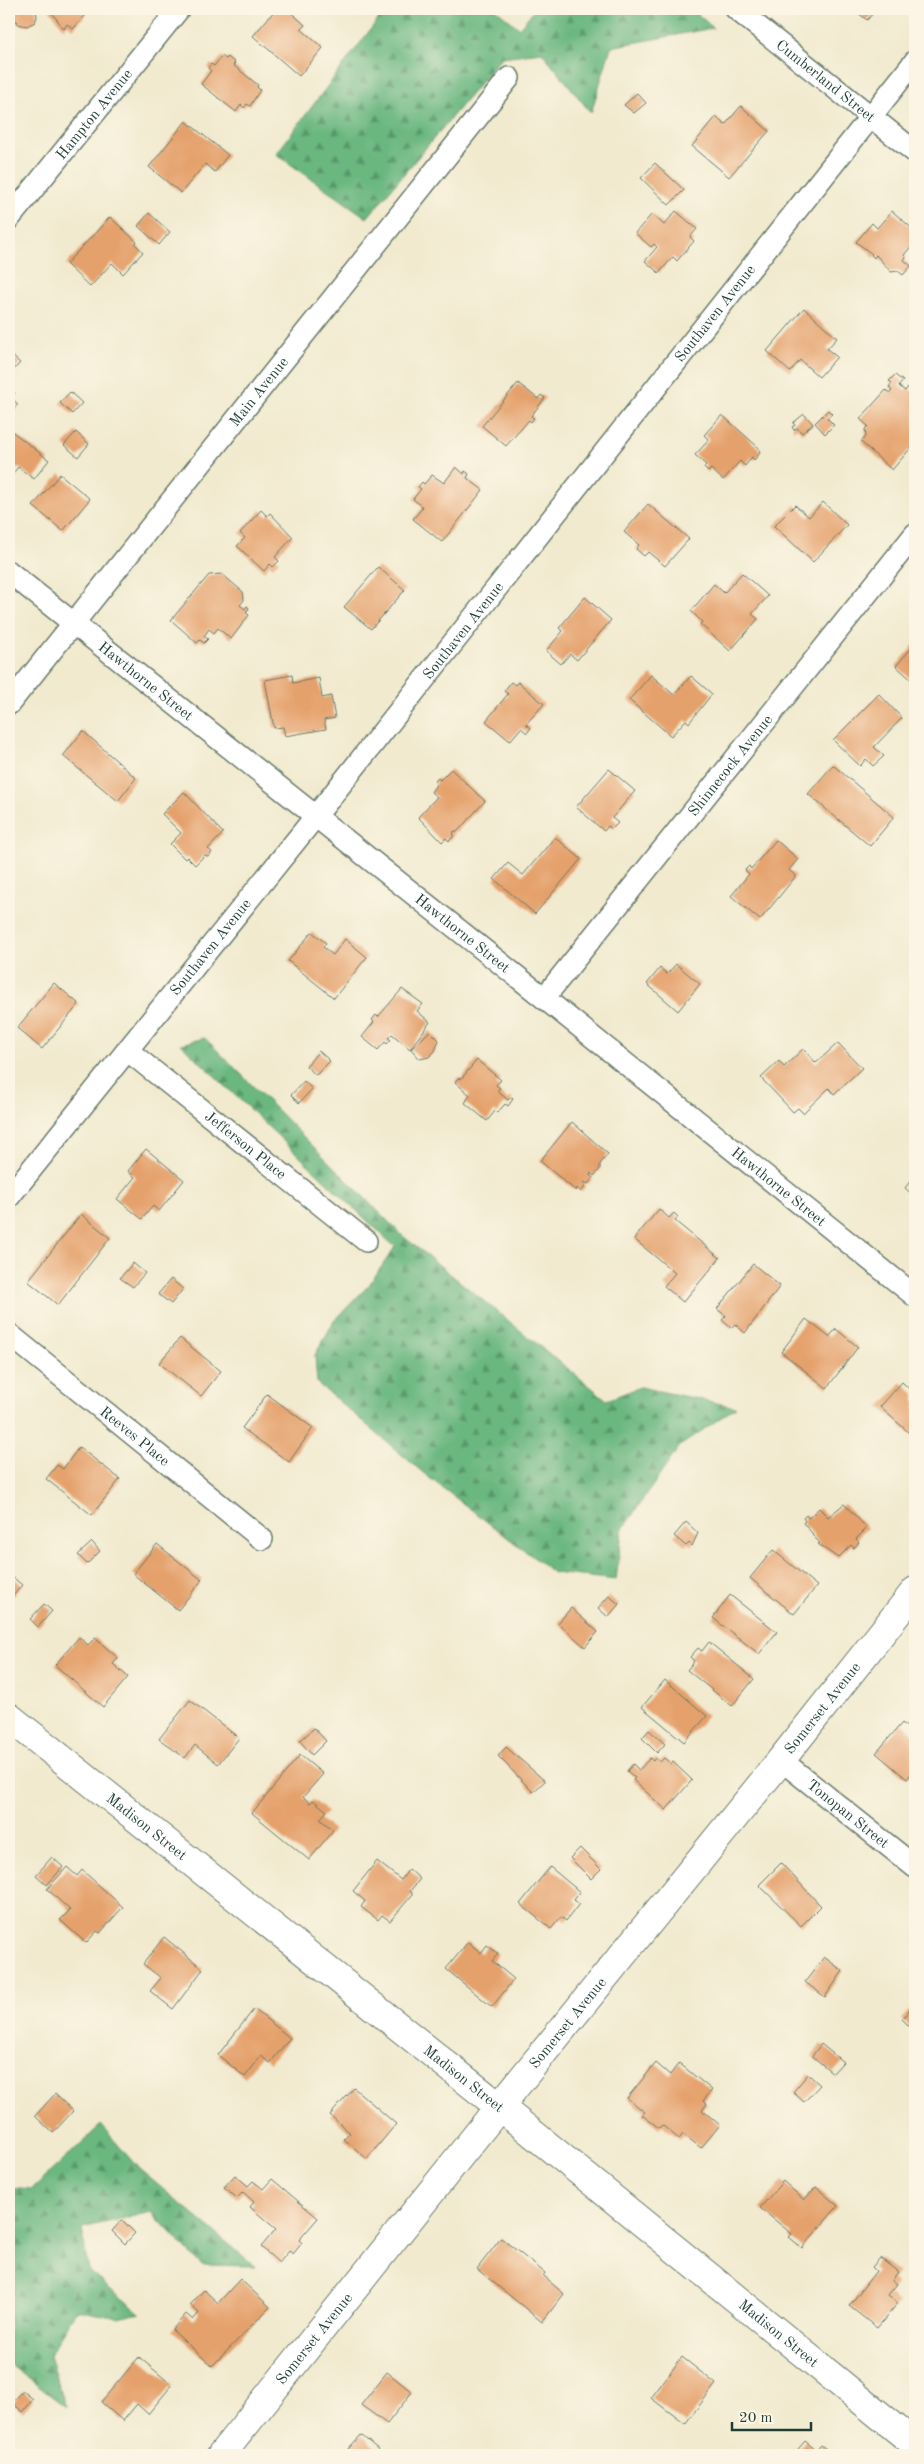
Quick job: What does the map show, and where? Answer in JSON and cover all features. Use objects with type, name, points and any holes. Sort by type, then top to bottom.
[{"type":"street","name":"Hampton Avenue","points":[[9,219],[180,9]]},
{"type":"street","name":"Cumberland Street","points":[[736,9],[915,152]]},
{"type":"street","name":"Southaven Avenue","points":[[9,1197],[315,817],[915,61]]},
{"type":"street","name":"Main Avenue","points":[[9,704],[509,78]]},
{"type":"street","name":"Shinnecock Avenue","points":[[544,998],[915,534]]},
{"type":"street","name":"Hawthorne Street","points":[[9,572],[915,1296]]},
{"type":"street","name":"Jefferson Place","points":[[127,1050],[366,1241]]},
{"type":"street","name":"Reeves Place","points":[[9,1334],[262,1539]]},
{"type":"street","name":"Somerset Avenue","points":[[221,2455],[499,2106],[781,1760],[915,1591]]},
{"type":"street","name":"Madison Street","points":[[9,1716],[499,2106],[915,2444]]},
{"type":"street","name":"Tonopan Street","points":[[781,1760],[915,1867]]},
{"type":"green space","points":[[386,9],[496,9],[519,28],[535,9],[692,9],[713,28],[611,47],[591,113],[542,52],[502,57],[367,218],[276,154]]},
{"type":"green space","points":[[205,1038],[404,1237],[607,1400],[640,1387],[736,1407],[680,1446],[622,1530],[616,1580],[554,1573],[427,1476],[317,1383],[315,1355],[334,1321],[369,1285],[395,1247],[181,1044]]},
{"type":"green space","points":[[101,2125],[139,2169],[255,2266],[201,2265],[151,2212],[82,2228],[88,2270],[140,2313],[118,2318],[76,2310],[49,2356],[66,2407],[9,2364],[9,2187],[32,2189]]},
{"type":"building","points":[[15,9],[36,9],[37,17],[35,22],[27,26],[18,24],[13,16]]},
{"type":"building","points":[[49,9],[91,9],[73,29],[67,24],[64,29]]},
{"type":"building","points":[[276,9],[287,9],[305,25],[301,29],[323,48],[299,76],[253,36]]},
{"type":"building","points":[[853,9],[877,9],[867,20]]},
{"type":"building","points":[[222,56],[226,59],[228,57],[235,63],[233,65],[258,85],[257,87],[260,90],[250,106],[247,104],[244,108],[241,105],[236,112],[201,84],[211,71],[208,68],[211,64],[214,66]]},
{"type":"building","points":[[637,93],[646,103],[634,113],[624,105]]},
{"type":"building","points":[[741,106],[769,131],[729,177],[692,146],[716,117],[725,125]]},
{"type":"building","points":[[186,121],[228,155],[215,172],[205,164],[181,193],[149,167]]},
{"type":"building","points":[[655,163],[684,190],[669,205],[641,178]]},
{"type":"building","points":[[676,211],[697,229],[690,237],[694,241],[677,261],[673,257],[659,273],[645,261],[657,247],[654,244],[651,247],[635,233],[652,214],[664,225]]},
{"type":"building","points":[[892,211],[915,231],[915,242],[904,255],[906,257],[904,260],[911,266],[903,275],[898,271],[891,272],[876,255],[874,258],[872,254],[856,242],[872,223],[877,228]]},
{"type":"building","points":[[149,213],[170,232],[159,245],[138,226]]},
{"type":"building","points":[[110,217],[137,242],[135,244],[143,252],[123,274],[112,263],[90,287],[66,264]]},
{"type":"building","points":[[804,308],[837,338],[827,349],[837,357],[819,377],[800,360],[790,372],[767,351]]},
{"type":"building","points":[[9,353],[20,363],[9,375]]},
{"type":"building","points":[[895,375],[903,381],[899,386],[905,391],[908,387],[915,394],[915,443],[892,470],[861,442],[866,436],[865,429],[868,426],[860,419],[886,390],[890,393],[892,391],[889,387],[892,383],[889,381]]},
{"type":"building","points":[[518,383],[538,399],[541,395],[545,398],[531,416],[534,418],[531,422],[529,420],[506,446],[482,426]]},
{"type":"building","points":[[9,388],[15,393],[11,398],[18,404],[14,409],[10,406],[9,408]]},
{"type":"building","points":[[70,392],[82,403],[72,414],[60,403]]},
{"type":"building","points":[[828,410],[832,414],[827,418],[834,425],[825,434],[815,423]]},
{"type":"building","points":[[804,414],[813,424],[802,433],[797,428],[794,430],[792,427],[795,425],[793,423]]},
{"type":"building","points":[[722,415],[759,448],[760,453],[754,460],[752,457],[745,466],[740,461],[723,480],[711,469],[708,472],[704,468],[706,465],[695,455],[709,440],[704,435]]},
{"type":"building","points":[[9,429],[49,460],[34,479],[18,467],[9,479]]},
{"type":"building","points":[[76,432],[89,444],[78,457],[64,445]]},
{"type":"building","points":[[456,467],[464,474],[465,471],[469,474],[467,478],[483,490],[442,542],[413,519],[423,507],[413,499],[421,489],[418,487],[422,482],[424,484],[432,475],[444,483]]},
{"type":"building","points":[[60,474],[90,499],[63,531],[33,506]]},
{"type":"building","points":[[823,502],[847,525],[813,562],[774,526],[795,505],[809,517]]},
{"type":"building","points":[[648,504],[689,539],[665,566],[648,552],[644,556],[636,549],[639,545],[624,532]]},
{"type":"building","points":[[261,510],[267,516],[270,513],[293,537],[275,557],[279,561],[273,567],[270,564],[264,571],[237,546],[245,538],[240,533]]},
{"type":"building","points":[[378,567],[405,590],[371,629],[344,607]]},
{"type":"building","points":[[742,573],[768,596],[752,614],[758,619],[730,651],[700,624],[702,622],[691,611],[714,584],[724,593]]},
{"type":"building","points":[[222,574],[243,592],[244,600],[240,605],[245,609],[247,606],[249,608],[246,613],[249,615],[231,639],[218,628],[214,633],[209,629],[204,636],[208,639],[204,643],[200,640],[197,643],[171,620],[209,575]]},
{"type":"building","points":[[585,597],[611,620],[577,660],[570,654],[561,664],[546,651],[563,631],[559,628]]},
{"type":"building","points":[[915,644],[915,683],[896,666]]},
{"type":"building","points":[[292,675],[293,683],[319,678],[322,698],[331,696],[335,718],[324,720],[326,729],[285,736],[283,727],[274,728],[265,680]]},
{"type":"building","points":[[651,675],[674,695],[691,676],[712,694],[689,723],[686,720],[671,736],[629,700]]},
{"type":"building","points":[[511,682],[515,685],[518,682],[544,704],[526,724],[531,728],[527,733],[521,728],[510,741],[486,721],[508,694],[504,691]]},
{"type":"building","points":[[879,694],[902,718],[874,747],[884,756],[873,766],[866,759],[860,766],[833,740]]},
{"type":"building","points":[[83,731],[136,778],[118,801],[63,756]]},
{"type":"building","points":[[833,765],[894,817],[870,846],[808,794]]},
{"type":"building","points":[[451,769],[485,801],[457,832],[454,831],[453,837],[449,841],[446,838],[442,842],[418,817],[437,797],[431,792],[436,785],[435,781],[438,778],[440,780]]},
{"type":"building","points":[[609,769],[635,791],[612,818],[618,823],[612,829],[608,826],[604,831],[576,807]]},
{"type":"building","points":[[184,792],[223,833],[208,849],[212,852],[208,857],[205,855],[195,865],[187,857],[185,859],[170,844],[181,833],[162,814]]},
{"type":"building","points":[[555,837],[581,859],[535,914],[494,879],[508,863],[523,875]]},
{"type":"building","points":[[776,840],[798,859],[789,870],[796,876],[760,920],[731,896],[749,874],[745,870],[749,866],[751,869]]},
{"type":"building","points":[[312,932],[326,943],[323,947],[333,955],[345,939],[367,957],[334,998],[288,961]]},
{"type":"building","points":[[676,964],[700,984],[678,1011],[647,984],[660,968],[667,974]]},
{"type":"building","points":[[54,983],[79,1004],[42,1049],[17,1028]]},
{"type":"building","points":[[402,989],[423,1004],[417,1011],[430,1022],[410,1049],[392,1034],[388,1038],[391,1040],[387,1044],[385,1042],[378,1050],[362,1037],[374,1022],[372,1020],[376,1015],[378,1017]]},
{"type":"building","points":[[430,1031],[439,1040],[435,1051],[429,1057],[420,1059],[411,1049]]},
{"type":"building","points":[[838,1043],[862,1068],[834,1094],[829,1088],[803,1113],[798,1108],[793,1112],[761,1078],[779,1061],[784,1067],[803,1049],[816,1063]]},
{"type":"building","points":[[319,1051],[330,1061],[316,1075],[306,1066]]},
{"type":"building","points":[[477,1060],[501,1080],[496,1085],[500,1088],[497,1091],[508,1100],[511,1097],[513,1099],[508,1106],[505,1104],[497,1113],[495,1111],[487,1121],[465,1103],[470,1095],[455,1082],[459,1077],[461,1079]]},
{"type":"building","points":[[304,1081],[312,1089],[299,1103],[291,1095]]},
{"type":"building","points":[[572,1122],[608,1154],[594,1176],[591,1173],[590,1175],[593,1178],[588,1184],[584,1182],[585,1187],[581,1192],[577,1188],[576,1191],[540,1161]]},
{"type":"building","points":[[146,1149],[184,1180],[159,1211],[153,1206],[142,1219],[117,1199],[135,1177],[128,1171]]},
{"type":"building","points":[[915,1175],[915,1197],[905,1188]]},
{"type":"building","points":[[659,1209],[669,1218],[674,1213],[678,1217],[675,1221],[720,1258],[683,1302],[664,1286],[675,1273],[634,1239]]},
{"type":"building","points":[[81,1214],[110,1238],[58,1305],[28,1281]]},
{"type":"building","points":[[133,1263],[145,1273],[133,1287],[120,1278]]},
{"type":"building","points":[[753,1264],[780,1286],[745,1333],[735,1324],[731,1328],[722,1320],[726,1316],[717,1309]]},
{"type":"building","points":[[171,1279],[183,1289],[171,1304],[158,1294]]},
{"type":"building","points":[[806,1319],[829,1337],[836,1329],[858,1347],[827,1388],[781,1352]]},
{"type":"building","points":[[180,1338],[221,1371],[201,1396],[159,1363]]},
{"type":"building","points":[[902,1382],[915,1394],[915,1438],[880,1407]]},
{"type":"building","points":[[267,1394],[313,1428],[289,1462],[242,1428]]},
{"type":"building","points":[[79,1447],[120,1479],[92,1515],[46,1479],[57,1465],[63,1469]]},
{"type":"building","points":[[844,1504],[867,1528],[856,1539],[859,1542],[854,1548],[851,1545],[838,1558],[818,1544],[820,1543],[803,1523],[805,1521],[803,1518],[806,1515],[809,1518],[819,1508],[828,1517]]},
{"type":"building","points":[[686,1522],[698,1533],[692,1546],[689,1543],[686,1546],[674,1536]]},
{"type":"building","points":[[92,1542],[100,1551],[87,1564],[78,1555]]},
{"type":"building","points":[[157,1544],[202,1580],[178,1610],[133,1574]]},
{"type":"building","points":[[773,1550],[817,1586],[794,1614],[750,1578]]},
{"type":"building","points":[[9,1574],[22,1585],[9,1601]]},
{"type":"building","points":[[730,1595],[777,1632],[759,1654],[713,1618]]},
{"type":"building","points":[[609,1596],[619,1604],[608,1617],[598,1608]]},
{"type":"building","points":[[44,1604],[52,1611],[38,1627],[30,1619]]},
{"type":"building","points":[[571,1608],[598,1632],[585,1647],[558,1623]]},
{"type":"building","points":[[79,1637],[88,1645],[95,1638],[118,1658],[113,1664],[128,1677],[103,1707],[55,1665]]},
{"type":"building","points":[[709,1642],[754,1679],[732,1706],[687,1670],[694,1661],[690,1657],[698,1648],[702,1651]]},
{"type":"building","points":[[665,1680],[707,1716],[684,1742],[642,1707]]},
{"type":"building","points":[[190,1700],[239,1738],[218,1764],[195,1745],[185,1758],[159,1739]]},
{"type":"building","points":[[902,1723],[915,1734],[915,1769],[907,1779],[876,1753]]},
{"type":"building","points":[[314,1728],[326,1741],[312,1755],[300,1741]]},
{"type":"building","points":[[649,1730],[665,1744],[657,1753],[642,1738]]},
{"type":"building","points":[[506,1747],[545,1781],[533,1792],[498,1756]]},
{"type":"building","points":[[300,1755],[323,1774],[303,1797],[310,1803],[313,1800],[327,1811],[320,1819],[333,1830],[309,1860],[252,1813]]},
{"type":"building","points":[[650,1758],[653,1761],[655,1758],[660,1762],[664,1758],[671,1764],[673,1762],[692,1780],[666,1810],[633,1780],[635,1778],[627,1771],[633,1764],[639,1770]]},
{"type":"building","points":[[580,1848],[601,1869],[591,1879],[570,1858]]},
{"type":"building","points":[[52,1857],[63,1867],[47,1885],[36,1875]]},
{"type":"building","points":[[377,1861],[401,1880],[409,1869],[420,1879],[410,1891],[413,1894],[390,1921],[382,1915],[378,1920],[361,1907],[365,1901],[353,1891]]},
{"type":"building","points":[[781,1863],[821,1906],[801,1926],[759,1885]]},
{"type":"building","points":[[67,1867],[77,1876],[82,1870],[123,1907],[100,1933],[97,1931],[86,1943],[60,1920],[70,1910],[47,1889]]},
{"type":"building","points":[[550,1867],[580,1892],[574,1900],[579,1904],[566,1921],[561,1917],[551,1929],[520,1904]]},
{"type":"building","points":[[164,1937],[203,1969],[173,2009],[150,1991],[161,1978],[143,1964]]},
{"type":"building","points":[[468,1942],[481,1953],[487,1945],[498,1954],[492,1961],[514,1979],[492,2007],[446,1969]]},
{"type":"building","points":[[824,1957],[843,1971],[825,1997],[805,1982]]},
{"type":"building","points":[[915,2003],[915,2032],[902,2019]]},
{"type":"building","points":[[254,2009],[290,2038],[270,2063],[261,2056],[245,2077],[218,2055]]},
{"type":"building","points":[[821,2044],[843,2062],[833,2073],[812,2056]]},
{"type":"building","points":[[656,2063],[670,2075],[679,2063],[712,2090],[703,2101],[707,2104],[702,2110],[720,2125],[701,2148],[683,2134],[679,2139],[662,2125],[659,2128],[642,2115],[645,2112],[627,2098]]},
{"type":"building","points":[[808,2074],[820,2085],[804,2102],[793,2092]]},
{"type":"building","points":[[354,2088],[396,2124],[367,2159],[344,2139],[350,2133],[330,2115]]},
{"type":"building","points":[[55,2094],[73,2111],[53,2133],[35,2116]]},
{"type":"building","points":[[235,2175],[248,2186],[253,2181],[263,2189],[272,2179],[318,2218],[299,2240],[302,2243],[293,2254],[289,2251],[279,2263],[261,2247],[276,2229],[250,2207],[254,2202],[243,2192],[237,2198],[224,2187]]},
{"type":"building","points":[[783,2181],[804,2200],[816,2187],[838,2206],[802,2248],[789,2237],[792,2234],[760,2208]]},
{"type":"building","points":[[122,2220],[135,2233],[125,2244],[112,2231]]},
{"type":"building","points":[[501,2238],[545,2273],[543,2276],[564,2294],[542,2322],[477,2269]]},
{"type":"building","points":[[880,2258],[898,2272],[892,2280],[897,2284],[888,2295],[898,2303],[877,2328],[849,2306],[876,2271],[872,2267]]},
{"type":"building","points":[[240,2279],[270,2307],[212,2366],[172,2330],[186,2314],[193,2320],[199,2313],[190,2305],[204,2290],[218,2303]]},
{"type":"building","points":[[139,2357],[172,2385],[148,2414],[137,2404],[123,2421],[101,2402]]},
{"type":"building","points":[[682,2357],[716,2384],[685,2424],[651,2398]]},
{"type":"building","points":[[387,2372],[412,2392],[387,2424],[361,2405]]},
{"type":"building","points":[[23,2391],[33,2399],[23,2412],[12,2403]]},
{"type":"building","points":[[361,2435],[380,2451],[376,2455],[355,2455],[348,2449]]},
{"type":"building","points":[[805,2441],[816,2450],[821,2445],[834,2455],[793,2455]]}]
